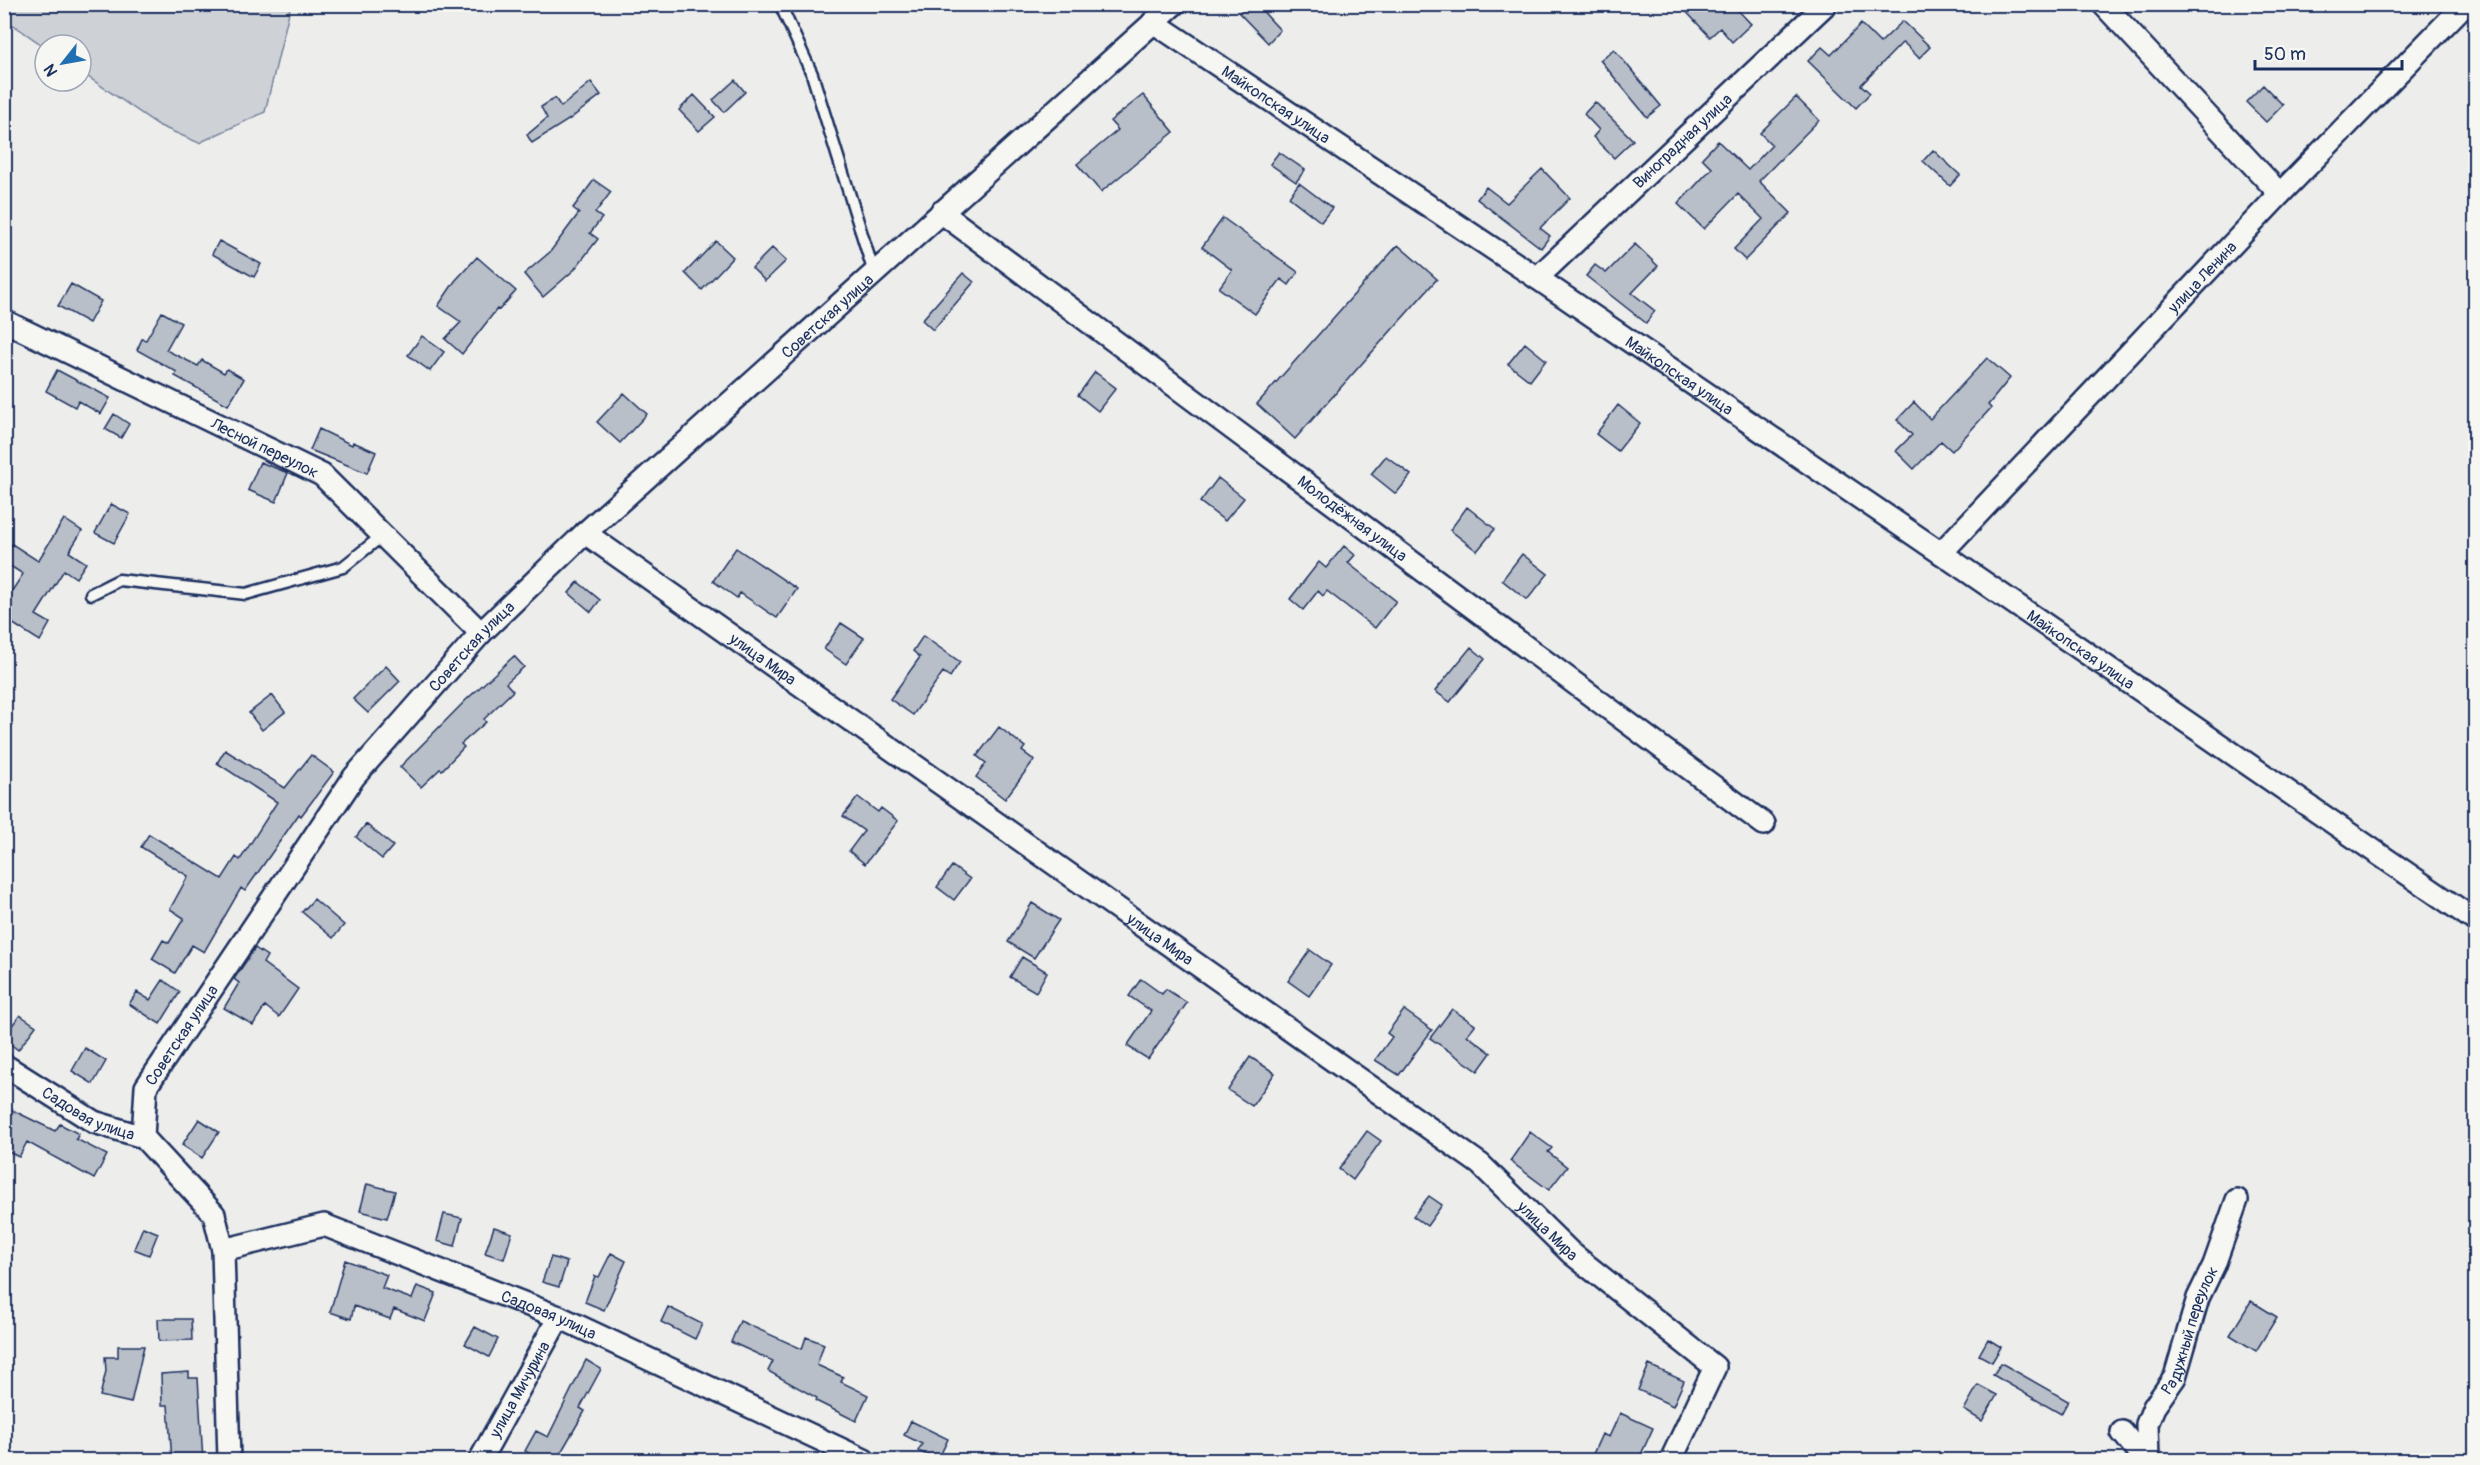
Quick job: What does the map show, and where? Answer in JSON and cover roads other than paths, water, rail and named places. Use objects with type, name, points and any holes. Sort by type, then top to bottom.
[{"type":"street","name":"Советская улица","points":[[143,1137],[146,1087],[152,1077],[354,777],[481,633],[585,533],[1174,4]]},
{"type":"street","name":"Виноградная улица","points":[[1537,279],[1826,4]]},
{"type":"street","points":[[2103,4],[2280,194]]},
{"type":"street","name":"улица Ленина","points":[[1941,553],[2280,194],[2466,4]]},
{"type":"street","name":"Майкопская улица","points":[[1153,22],[1941,553],[2475,921]]},
{"type":"street","name":"Молодёжная улица","points":[[941,212],[1764,824]]},
{"type":"street","name":"Лесной переулок","points":[[4,321],[322,475],[481,633]]},
{"type":"street","name":"улица Мира","points":[[585,533],[1480,1164],[1571,1253],[1715,1367],[1671,1461]]},
{"type":"street","name":"Садовая улица","points":[[4,1065],[94,1122],[143,1137]]},
{"type":"street","points":[[143,1137],[214,1214],[223,1250],[229,1461]]},
{"type":"street","name":"Радужный переулок","points":[[2147,1461],[2147,1424],[2154,1407],[2175,1377],[2198,1298],[2221,1246],[2237,1200]]},
{"type":"street","name":"Садовая улица","points":[[223,1250],[324,1224],[559,1317],[864,1461]]},
{"type":"street","name":"улица Мичурина","points":[[480,1461],[559,1317]]},
{"type":"street","points":[[2122,1432],[2147,1461]]},
{"type":"lane","points":[[780,4],[812,74],[874,273]]},
{"type":"lane","points":[[91,594],[119,580],[246,594],[343,567],[383,536]]}]
